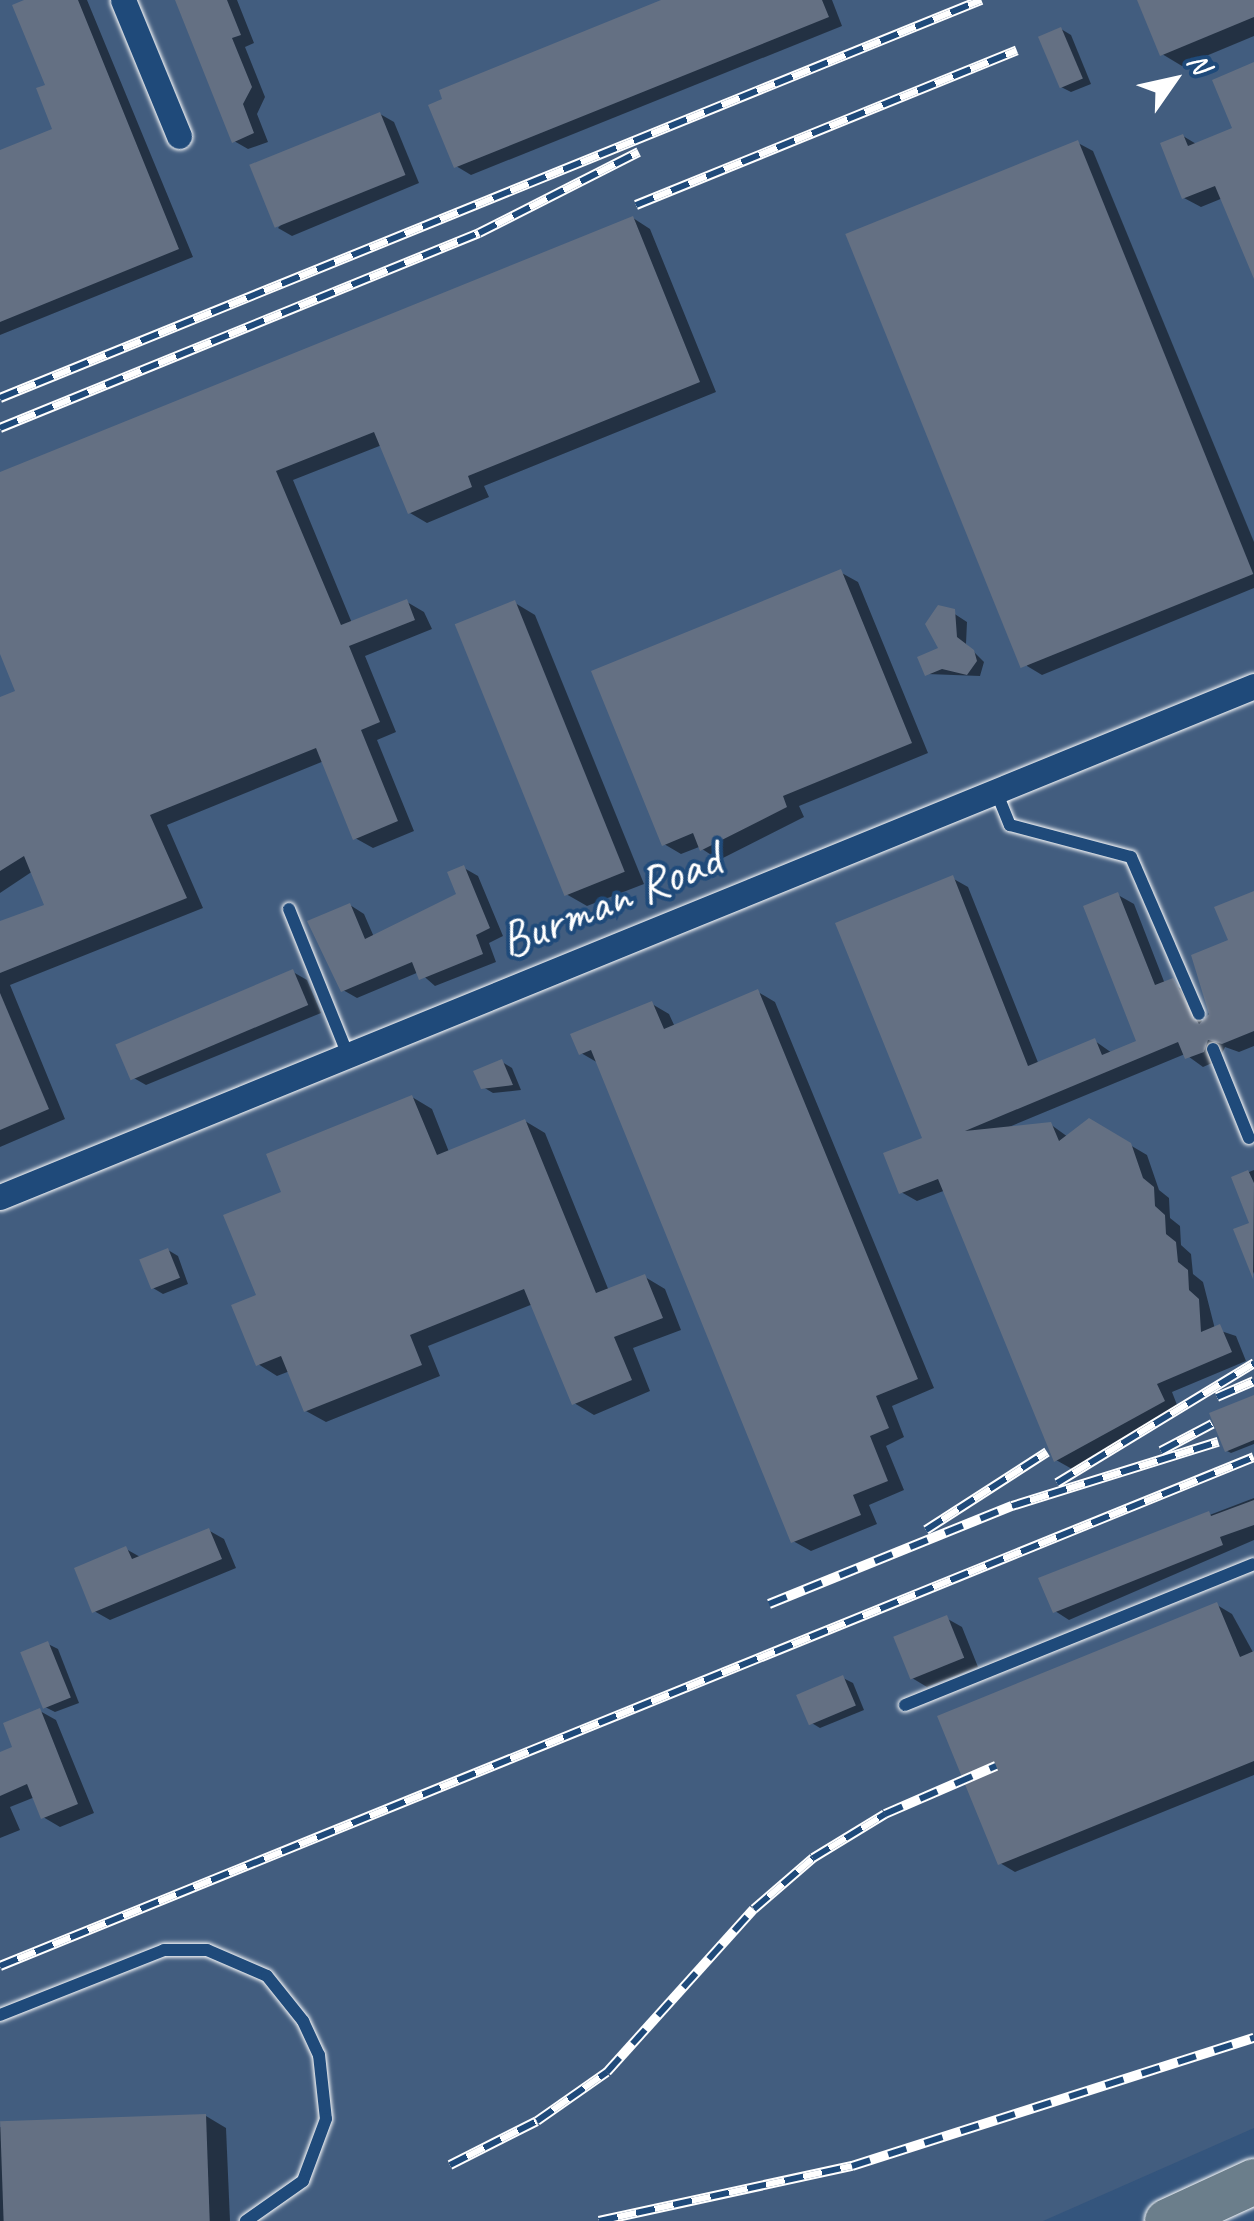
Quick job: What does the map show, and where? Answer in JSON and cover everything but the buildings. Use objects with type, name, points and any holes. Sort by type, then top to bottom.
[{"type":"highway","points":[[1167,2221],[1254,2181]]},
{"type":"street","points":[[123,0],[179,136]]},
{"type":"street","name":"Burman Road","points":[[0,1197],[1254,686]]},
{"type":"lane","points":[[996,791],[1010,826],[1132,857],[1199,1014]]},
{"type":"lane","points":[[288,910],[348,1055]]},
{"type":"lane","points":[[1213,1049],[1249,1138]]},
{"type":"lane","points":[[905,1706],[1254,1564]]},
{"type":"lane","points":[[0,2015],[164,1950],[218,1952],[267,1976],[303,2021],[319,2055],[326,2119],[303,2180],[246,2221]]},
{"type":"shaded area","points":[[0,0],[1254,0],[1254,2128],[1043,2221],[0,2221]]},
{"type":"railway","points":[[0,398],[981,0]]},
{"type":"railway","points":[[636,205],[1017,50]]},
{"type":"railway","points":[[0,428],[479,233],[639,152]]},
{"type":"railway","points":[[1057,1483],[1254,1363]]},
{"type":"railway","points":[[1217,1397],[1254,1381]]},
{"type":"railway","points":[[1161,1451],[1212,1424]]},
{"type":"railway","points":[[769,1604],[1012,1506],[1218,1442]]},
{"type":"railway","points":[[926,1530],[1047,1452]]},
{"type":"railway","points":[[0,1966],[1254,1457]]},
{"type":"railway","points":[[450,2165],[537,2121],[607,2072],[754,1909],[813,1858],[885,1814],[996,1766]]},
{"type":"railway","points":[[599,2221],[852,2166],[1254,2038]]}]
